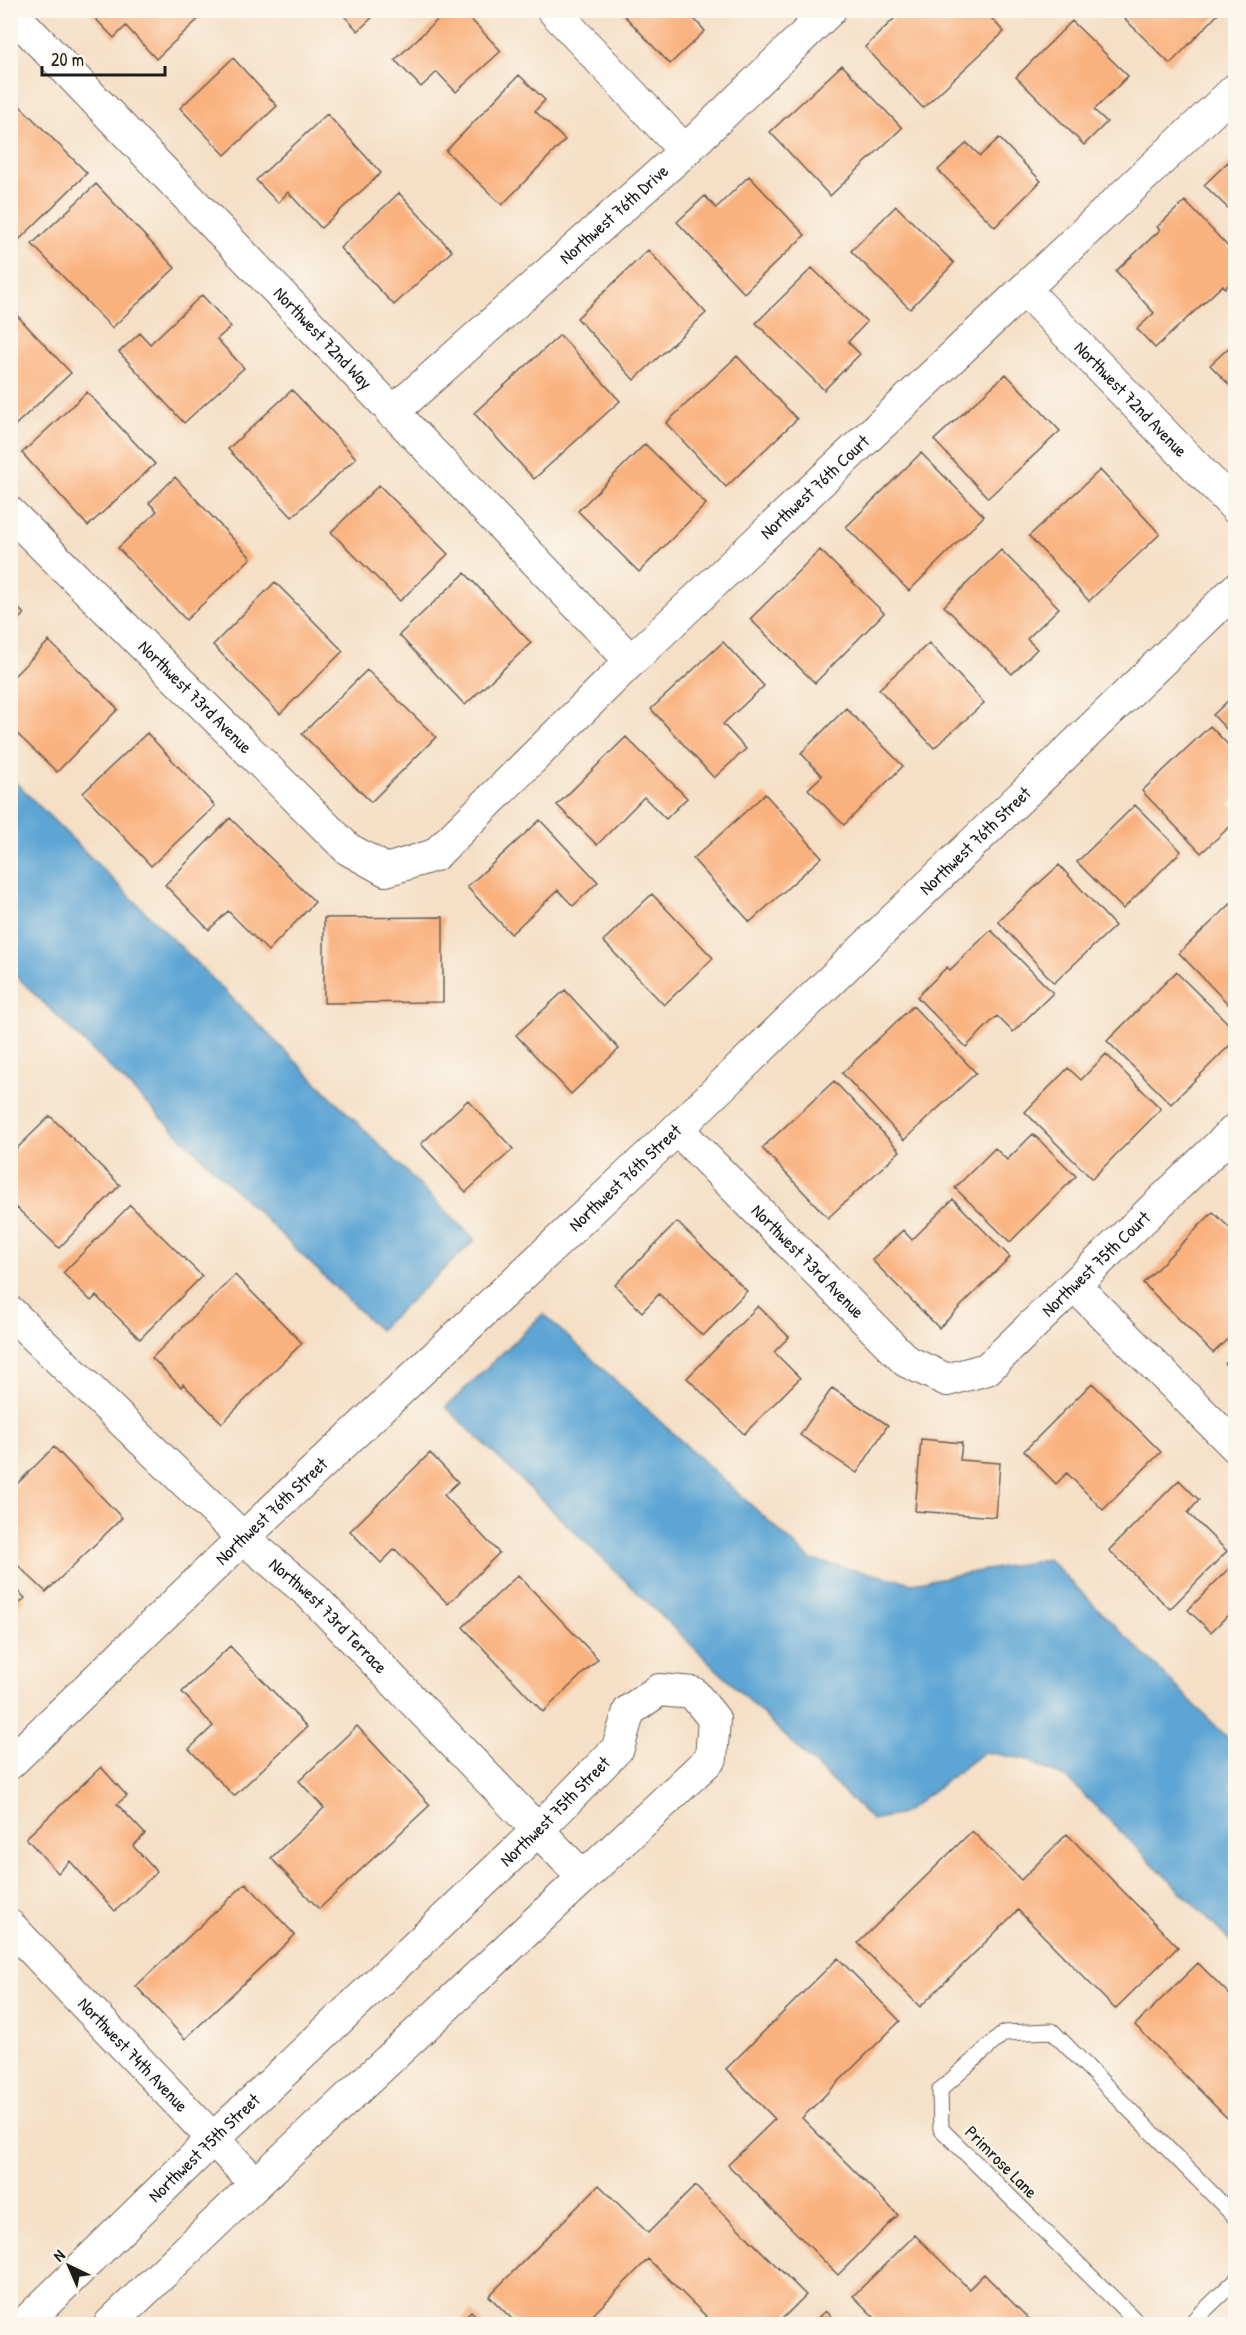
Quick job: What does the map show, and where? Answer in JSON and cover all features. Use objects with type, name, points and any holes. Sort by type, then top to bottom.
[{"type":"street","points":[[553,10],[685,151]]},
{"type":"street","name":"Northwest 76th Drive","points":[[392,413],[685,151],[830,10]]},
{"type":"street","name":"Northwest 72nd Way","points":[[15,15],[392,413],[631,661]]},
{"type":"street","name":"Northwest 76th Court","points":[[386,870],[435,855],[631,661],[1236,89]]},
{"type":"street","name":"Northwest 72nd Avenue","points":[[1025,290],[1236,508]]},
{"type":"street","name":"Northwest 73rd Avenue","points":[[10,513],[348,849],[386,870]]},
{"type":"street","name":"Northwest 76th Street","points":[[10,1763],[243,1538],[677,1129],[1236,590]]},
{"type":"street","name":"Northwest 73rd Avenue","points":[[677,1129],[906,1361],[947,1380]]},
{"type":"street","name":"Northwest 75th Court","points":[[947,1380],[987,1369],[1236,1129]]},
{"type":"street","points":[[1074,1285],[1236,1447]]},
{"type":"street","name":"Northwest 73rd Terrace","points":[[10,1312],[243,1538],[309,1593],[583,1877]]},
{"type":"street","name":"Northwest 75th Street","points":[[24,2325],[213,2139],[538,1830],[618,1748],[628,1711],[659,1690],[693,1693],[714,1719],[711,1758],[255,2184],[110,2325]]},
{"type":"street","name":"Northwest 74th Avenue","points":[[10,1926],[255,2184]]},
{"type":"lane","name":"Primrose Lane","points":[[1139,2325],[941,2129],[940,2090],[1004,2033],[1052,2031],[1236,2217]]},
{"type":"lane","points":[[1190,2325],[1236,2280]]},
{"type":"water","points":[[11,778],[475,1240],[379,1330],[11,971]]},
{"type":"water","points":[[543,1314],[811,1560],[913,1583],[1048,1559],[1235,1745],[1235,1946],[1069,1780],[1025,1759],[984,1752],[902,1814],[872,1820],[446,1407]]},
{"type":"building","points":[[93,10],[208,10],[156,59],[126,26],[114,38],[90,13]]},
{"type":"building","points":[[339,10],[380,10],[358,31]]},
{"type":"building","points":[[448,10],[462,10],[501,51],[456,92],[437,72],[421,87],[395,60]]},
{"type":"building","points":[[619,10],[686,10],[705,31],[670,64]]},
{"type":"building","points":[[903,10],[984,10],[1004,32],[923,108],[865,47]]},
{"type":"building","points":[[1116,10],[1222,10],[1170,64]]},
{"type":"building","points":[[1072,21],[1128,76],[1094,110],[1107,122],[1084,145],[1016,77]]},
{"type":"building","points":[[233,58],[277,106],[225,155],[180,108]]},
{"type":"building","points":[[842,65],[902,128],[830,196],[770,132]]},
{"type":"building","points":[[519,75],[545,100],[535,111],[565,140],[502,205],[446,151]]},
{"type":"building","points":[[10,96],[87,173],[20,239],[10,229]]},
{"type":"building","points":[[327,114],[381,173],[321,228],[288,192],[278,203],[256,180]]},
{"type":"building","points":[[999,138],[1041,181],[995,227],[938,170],[967,143],[980,156]]},
{"type":"building","points":[[1228,162],[1236,170],[1236,216],[1204,185]]},
{"type":"building","points":[[749,176],[805,235],[744,293],[677,222],[705,196],[716,208]]},
{"type":"building","points":[[96,184],[175,268],[112,328],[32,244]]},
{"type":"building","points":[[399,193],[452,251],[394,305],[340,248]]},
{"type":"building","points":[[1185,201],[1236,255],[1236,278],[1225,288],[1223,285],[1155,348],[1137,329],[1154,313],[1116,271],[1160,230],[1157,227]]},
{"type":"building","points":[[896,206],[954,263],[910,309],[851,251]]},
{"type":"building","points":[[648,250],[706,313],[634,380],[577,318]]},
{"type":"building","points":[[812,268],[867,322],[848,342],[860,354],[824,390],[756,323]]},
{"type":"building","points":[[202,295],[231,327],[217,339],[244,368],[184,423],[119,352],[140,333],[150,344]]},
{"type":"building","points":[[10,308],[71,373],[10,430]]},
{"type":"building","points":[[560,335],[620,401],[534,479],[474,413]]},
{"type":"building","points":[[1236,341],[1236,392],[1210,365]]},
{"type":"building","points":[[737,356],[797,419],[726,487],[666,423]]},
{"type":"building","points":[[1006,374],[1060,431],[988,498],[934,440]]},
{"type":"building","points":[[292,390],[356,458],[292,517],[228,449]]},
{"type":"building","points":[[87,392],[155,464],[88,526],[22,453]]},
{"type":"building","points":[[645,444],[706,504],[639,572],[578,511]]},
{"type":"building","points":[[921,453],[984,516],[909,591],[846,527]]},
{"type":"building","points":[[1100,470],[1160,534],[1089,601],[1029,536]]},
{"type":"building","points":[[175,477],[251,558],[186,620],[118,548],[157,511],[149,503]]},
{"type":"building","points":[[379,485],[448,554],[400,601],[331,532]]},
{"type":"building","points":[[820,550],[884,613],[815,683],[750,619]]},
{"type":"building","points":[[1001,550],[1059,608],[1027,639],[1037,649],[1012,674],[944,606]]},
{"type":"building","points":[[465,573],[531,643],[465,705],[399,635]]},
{"type":"building","points":[[275,582],[343,651],[280,714],[213,645]]},
{"type":"building","points":[[10,600],[24,614],[10,627]]},
{"type":"building","points":[[49,641],[118,709],[57,772],[10,727],[10,680]]},
{"type":"building","points":[[723,642],[764,686],[723,724],[746,749],[714,778],[651,709]]},
{"type":"building","points":[[929,643],[984,703],[934,748],[879,689]]},
{"type":"building","points":[[367,670],[436,737],[371,802],[302,734]]},
{"type":"building","points":[[1236,693],[1236,739],[1213,715]]},
{"type":"building","points":[[846,708],[903,766],[844,825],[808,789],[822,776],[801,753]]},
{"type":"building","points":[[1210,726],[1236,753],[1236,798],[1229,804],[1236,811],[1236,821],[1201,853],[1142,791]]},
{"type":"building","points":[[147,733],[215,806],[151,866],[83,793]]},
{"type":"building","points":[[626,737],[687,798],[666,819],[644,797],[597,845],[557,805]]},
{"type":"building","points":[[765,794],[822,857],[750,922],[693,859]]},
{"type":"building","points":[[1135,805],[1181,851],[1123,909],[1077,862]]},
{"type":"building","points":[[230,818],[315,902],[268,951],[228,911],[209,930],[165,885]]},
{"type":"building","points":[[540,820],[598,882],[573,906],[558,890],[511,934],[467,887]]},
{"type":"building","points":[[1059,865],[1115,926],[1054,983],[998,921]]},
{"type":"building","points":[[652,894],[713,958],[664,1005],[603,941]]},
{"type":"building","points":[[1236,899],[1236,1012],[1179,953]]},
{"type":"building","points":[[443,917],[443,1002],[324,1003],[324,918]]},
{"type":"building","points":[[991,930],[1053,993],[1013,1032],[997,1016],[966,1047],[917,997],[947,967],[950,970]]},
{"type":"building","points":[[1176,972],[1236,1031],[1236,1039],[1171,1104],[1107,1041]]},
{"type":"building","points":[[565,990],[619,1049],[571,1094],[516,1035]]},
{"type":"building","points":[[913,1006],[976,1073],[904,1140],[842,1073]]},
{"type":"building","points":[[1106,1054],[1161,1109],[1092,1179],[1025,1112],[1068,1068],[1081,1080]]},
{"type":"building","points":[[834,1081],[900,1151],[828,1218],[762,1148]]},
{"type":"building","points":[[468,1100],[513,1149],[466,1192],[421,1144]]},
{"type":"building","points":[[50,1116],[120,1185],[59,1248],[17,1208],[14,1211],[10,1208],[10,1155]]},
{"type":"building","points":[[1033,1134],[1076,1176],[1010,1242],[955,1188],[995,1148],[1007,1160]]},
{"type":"building","points":[[953,1199],[1010,1257],[939,1328],[872,1260],[903,1230],[912,1240]]},
{"type":"building","points":[[130,1205],[202,1276],[140,1339],[96,1296],[91,1301],[63,1273]]},
{"type":"building","points":[[1213,1212],[1236,1234],[1236,1331],[1213,1353],[1143,1283]]},
{"type":"building","points":[[677,1222],[747,1291],[703,1336],[659,1294],[642,1312],[615,1285]]},
{"type":"building","points":[[235,1275],[302,1343],[222,1423],[183,1384],[181,1387],[152,1358]]},
{"type":"building","points":[[758,1306],[789,1337],[774,1352],[800,1378],[744,1434],[687,1378]]},
{"type":"building","points":[[1236,1354],[1236,1374],[1225,1364]]},
{"type":"building","points":[[1092,1383],[1161,1452],[1103,1510],[1067,1473],[1056,1484],[1024,1451]]},
{"type":"building","points":[[832,1388],[888,1425],[857,1473],[800,1435]]},
{"type":"building","points":[[921,1439],[962,1443],[960,1460],[1000,1463],[996,1517],[915,1511]]},
{"type":"building","points":[[54,1447],[122,1518],[46,1592],[10,1558],[10,1491]]},
{"type":"building","points":[[430,1453],[458,1482],[444,1495],[499,1553],[448,1604],[395,1549],[381,1563],[350,1531]]},
{"type":"building","points":[[1179,1480],[1199,1500],[1188,1513],[1227,1551],[1170,1609],[1109,1550]]},
{"type":"building","points":[[1236,1561],[1236,1619],[1230,1613],[1211,1632],[1188,1610]]},
{"type":"building","points":[[518,1575],[598,1659],[543,1712],[463,1627]]},
{"type":"building","points":[[10,1584],[25,1598],[10,1613]]},
{"type":"building","points":[[230,1646],[307,1727],[234,1796],[189,1749],[213,1726],[182,1692]]},
{"type":"building","points":[[357,1726],[430,1805],[319,1909],[271,1858],[324,1808],[299,1781]]},
{"type":"building","points":[[101,1767],[127,1796],[117,1804],[145,1834],[133,1846],[157,1872],[115,1911],[70,1861],[58,1873],[26,1838]]},
{"type":"building","points":[[972,1831],[1021,1880],[1067,1834],[1178,1947],[1115,2009],[1018,1910],[920,2007],[858,1943]]},
{"type":"building","points":[[246,1883],[295,1935],[185,2039],[136,1986]]},
{"type":"building","points":[[838,1958],[900,2021],[802,2118],[898,2215],[838,2275],[728,2165],[775,2119],[726,2069]]},
{"type":"building","points":[[1198,1963],[1236,2001],[1236,2127],[1135,2025]]},
{"type":"building","points":[[599,2185],[648,2233],[695,2186],[806,2295],[777,2324],[714,2324],[648,2259],[584,2324],[517,2324],[489,2296]]},
{"type":"building","points":[[915,2235],[969,2289],[984,2274],[1034,2324],[881,2324],[853,2296]]},
{"type":"building","points":[[471,2311],[484,2324],[457,2324]]},
{"type":"building","points":[[825,2311],[839,2324],[812,2324]]}]
